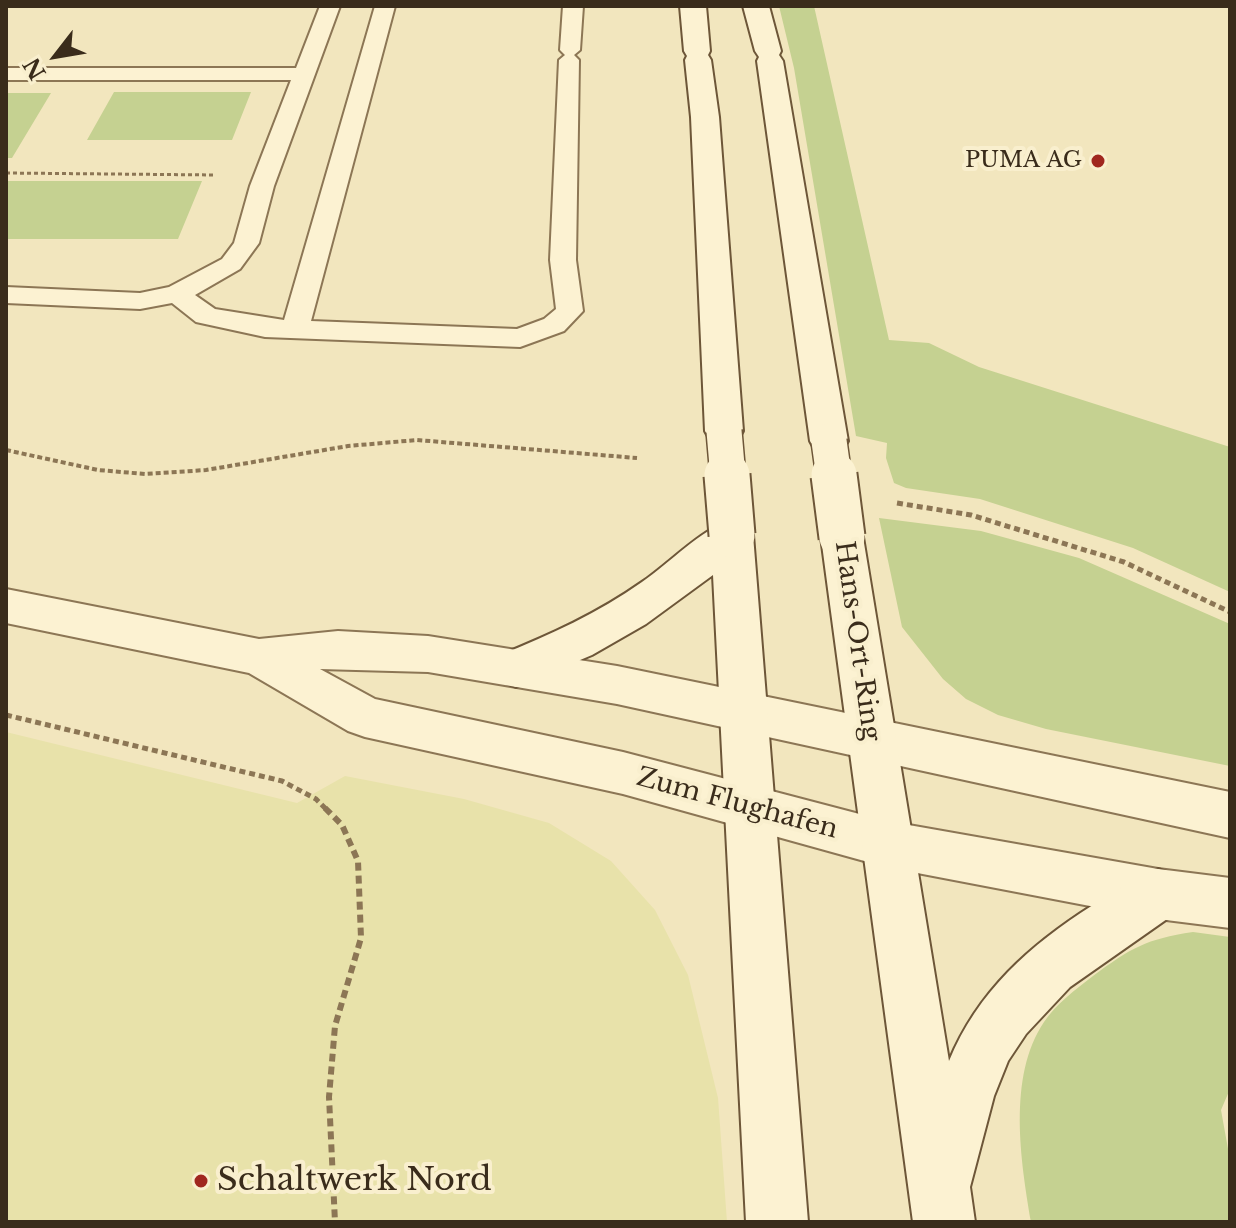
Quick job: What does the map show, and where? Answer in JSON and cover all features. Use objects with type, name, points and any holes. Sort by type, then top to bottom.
[{"type":"main road","points":[[693,6],[745,712],[777,1222]]},
{"type":"main road","name":"Hans-Ort-Ring","points":[[756,6],[769,56],[829,441],[941,1207]]},
{"type":"main road","points":[[516,668],[607,629],[690,572],[732,535]]},
{"type":"main road","name":"Zum Flughafen","points":[[6,606],[259,657],[338,649],[428,654],[516,668]]},
{"type":"main road","name":"Zum Flughafen","points":[[259,657],[365,717],[623,773],[886,844],[1158,894],[1230,903]]},
{"type":"main road","points":[[516,668],[617,685],[1230,815]]},
{"type":"main road","points":[[941,1207],[974,1070],[1002,1017],[1047,971],[1100,931],[1158,894]]},
{"type":"lane","points":[[6,295],[140,301],[177,294],[231,264],[246,243],[262,186],[330,6]]},
{"type":"lane","points":[[295,329],[385,6]]},
{"type":"lane","points":[[177,294],[206,316],[265,328],[520,338],[554,325],[570,311],[563,260],[573,6]]},
{"type":"lane","points":[[6,74],[303,74]]},
{"type":"path","points":[[6,173],[216,175]]},
{"type":"path","points":[[6,450],[98,470],[145,474],[206,470],[348,446],[417,440],[637,458]]},
{"type":"path","points":[[897,503],[971,515],[1124,562],[1230,612]]},
{"type":"path","points":[[6,715],[282,781],[316,799],[342,825],[358,861],[361,938],[335,1026],[329,1097],[335,1222]]},
{"type":"shaded area","points":[[6,732],[297,803],[345,776],[464,799],[549,823],[611,861],[655,910],[688,975],[718,1098],[727,1222],[6,1222]]},
{"type":"green space","points":[[779,6],[814,6],[889,340],[929,343],[979,367],[1230,447],[1230,592],[1133,548],[980,499],[906,488],[894,483],[886,458],[887,443],[856,436],[794,68]]},
{"type":"green space","points":[[114,92],[251,92],[232,140],[87,140]]},
{"type":"green space","points":[[6,93],[51,93],[12,158],[6,158]]},
{"type":"green space","points":[[6,181],[202,181],[178,239],[6,239]]},
{"type":"green space","points":[[879,518],[981,531],[1079,558],[1230,624],[1230,766],[1046,729],[998,715],[966,699],[943,679],[902,627]]},
{"type":"green space","points":[[1193,932],[1230,937],[1230,1089],[1221,1110],[1230,1160],[1230,1222],[1031,1222],[1021,1147],[1021,1094],[1032,1044],[1044,1022],[1073,992],[1129,952],[1163,938]]},
{"type":"place","name":"PUMA AG","points":[[1098,161]]},
{"type":"place","name":"Schaltwerk Nord","points":[[201,1181]]}]
